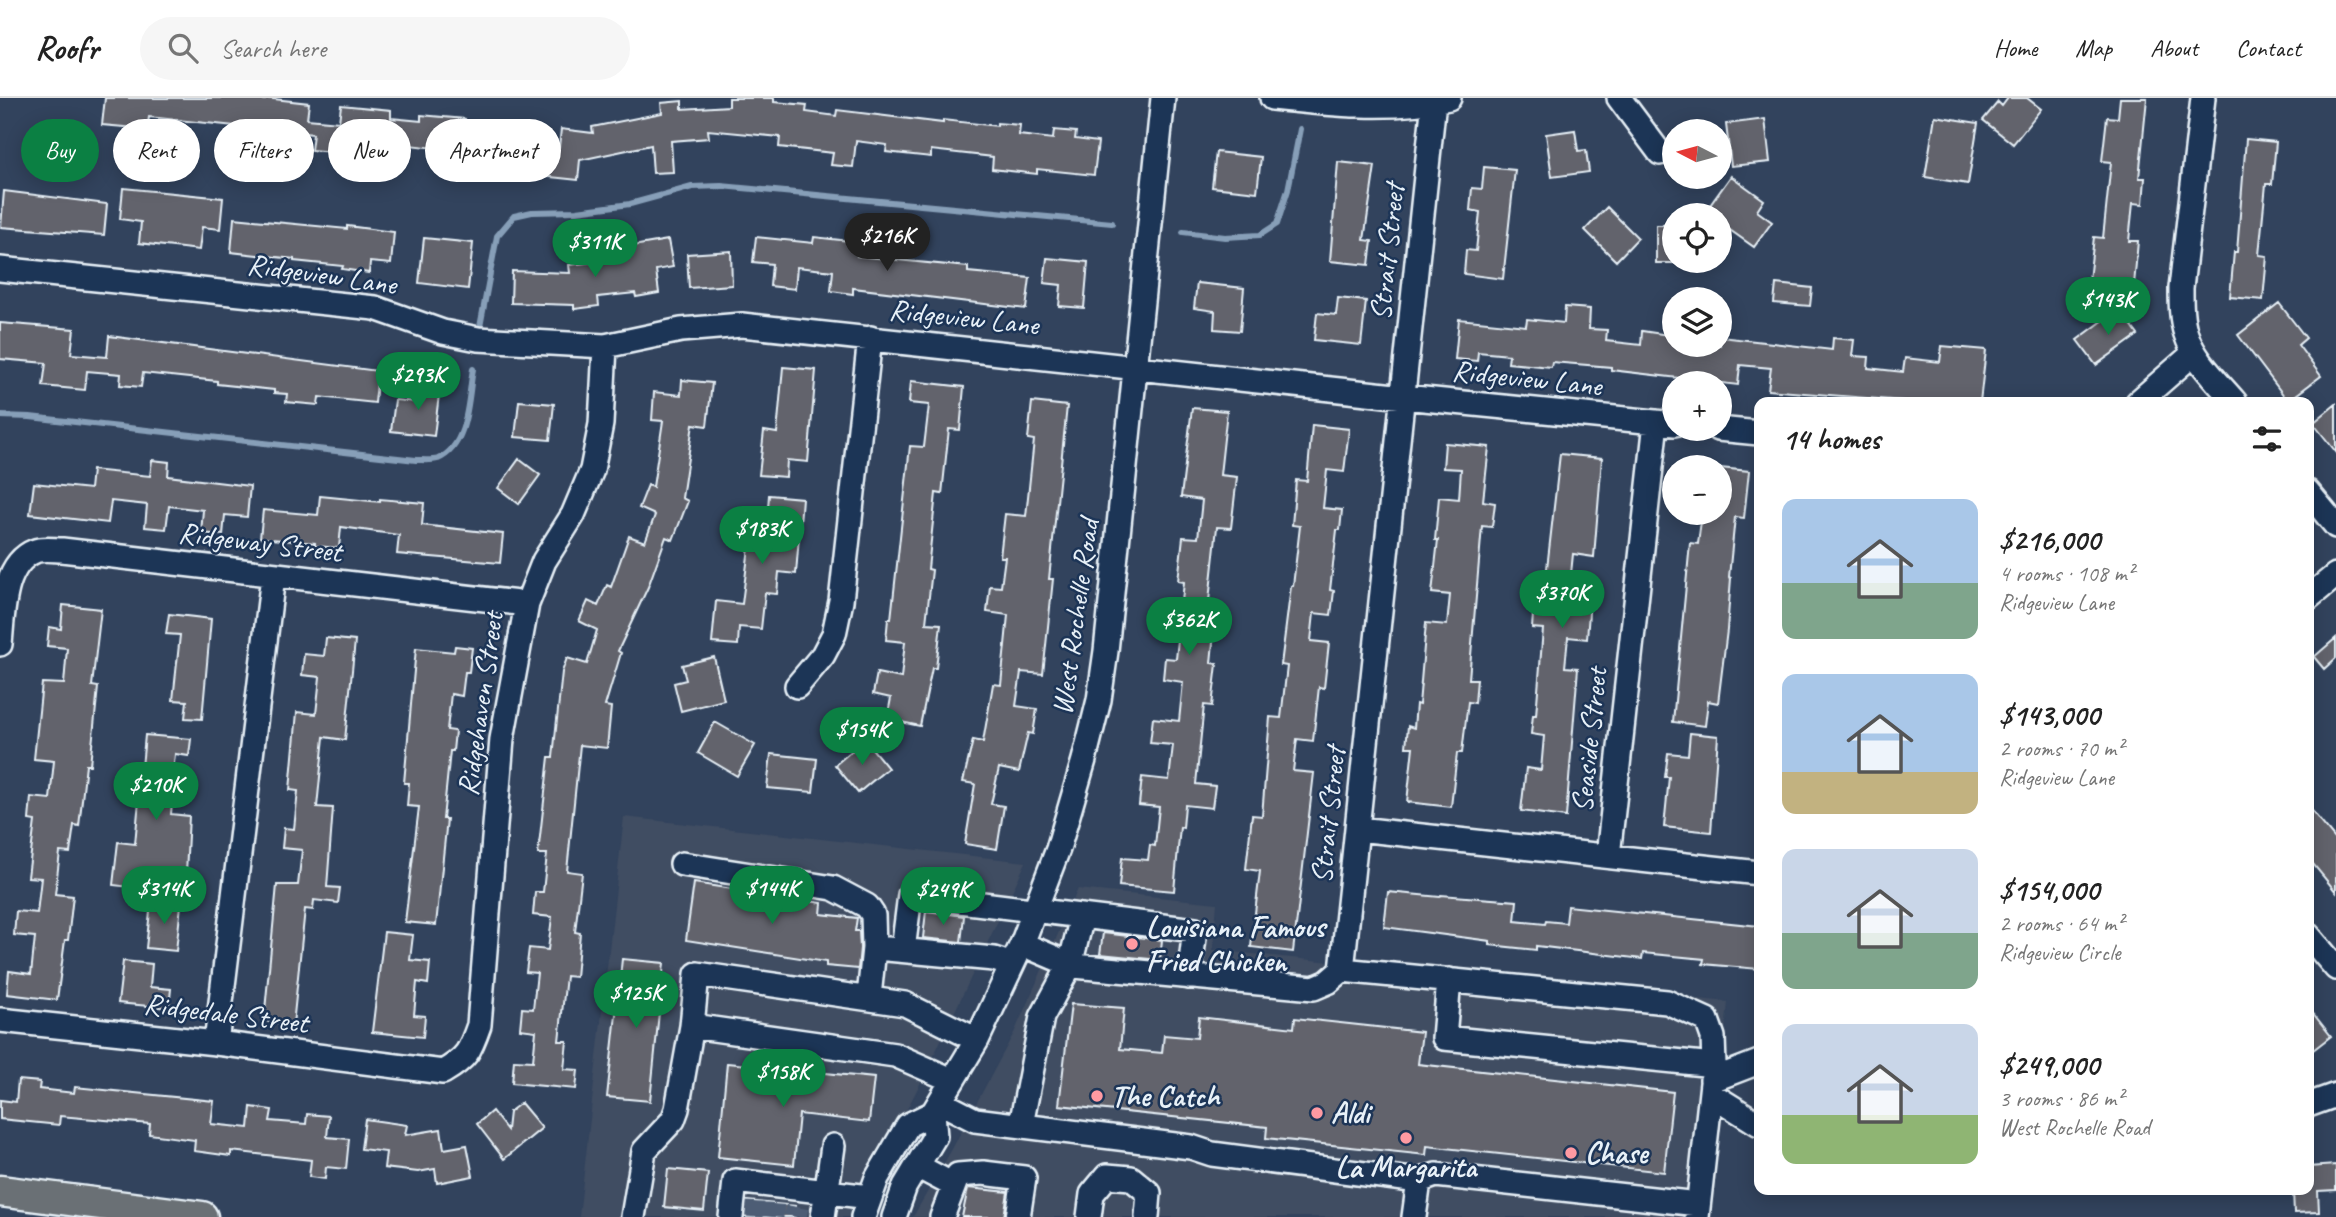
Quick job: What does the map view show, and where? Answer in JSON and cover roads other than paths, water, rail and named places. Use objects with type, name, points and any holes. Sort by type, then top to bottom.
[{"type":"main road","points":[[0,1191],[97,1211],[202,1217]]},
{"type":"street","name":"West Rochelle Road","points":[[894,1217],[905,1186],[935,1136],[936,1108],[976,1040],[1022,944],[1058,849],[1084,760],[1106,651],[1163,98]]},
{"type":"street","points":[[1272,98],[1361,105],[1442,100]]},
{"type":"street","points":[[1619,98],[1660,153]]},
{"type":"street","points":[[2203,98],[2181,288],[2184,324],[2194,353],[2231,397]]},
{"type":"street","name":"Strait Street","points":[[1342,970],[1404,397],[1442,100]]},
{"type":"street","name":"Ridgeview Lane","points":[[0,270],[376,308],[443,332],[478,339],[605,346],[681,330],[742,325],[1662,423]]},
{"type":"street","points":[[797,687],[823,654],[834,634],[841,601],[870,338]]},
{"type":"street","name":"Ridgehaven Street","points":[[443,1072],[462,1061],[470,1050],[479,1025],[502,739],[527,604],[544,561],[573,515],[593,470],[601,424],[605,346]]},
{"type":"street","points":[[2144,397],[2194,353]]},
{"type":"street","points":[[1732,430],[1754,433]]},
{"type":"street","name":"Seaside Street","points":[[1608,856],[1663,441]]},
{"type":"street","points":[[2314,499],[2336,526]]},
{"type":"street","name":"Ridgeway Street","points":[[0,644],[6,588],[19,563],[35,551],[62,550],[527,604]]},
{"type":"street","points":[[2314,593],[2336,575]]},
{"type":"street","points":[[216,1043],[273,576]]},
{"type":"street","points":[[1358,829],[1754,872]]},
{"type":"street","points":[[682,864],[833,888],[867,906],[873,915],[874,948],[869,997]]},
{"type":"street","points":[[903,950],[910,895],[1195,930],[1189,977]]},
{"type":"street","points":[[1021,1125],[1042,1017],[1070,965],[1082,917]]},
{"type":"street","points":[[2314,942],[2336,968]]},
{"type":"street","points":[[936,1108],[975,1120],[1191,1147],[1212,1154],[1419,1181],[1436,1175],[1698,1211],[1712,1079],[1713,1037],[1707,1020],[1667,1002],[1342,970],[1328,982],[1314,988],[1189,977],[1070,965],[1022,944]]},
{"type":"street","points":[[874,948],[994,959],[1012,965]]},
{"type":"street","points":[[633,1217],[644,1151],[673,1120],[677,1109],[692,1026],[697,974],[869,997],[914,1007],[976,1040]]},
{"type":"street","points":[[1449,980],[1444,1038],[1712,1079],[1754,1064]]},
{"type":"street","name":"Ridgedale Street","points":[[0,1020],[216,1043],[443,1072]]},
{"type":"street","points":[[692,1026],[895,1055],[952,1080]]},
{"type":"street","points":[[1712,1079],[1739,1114],[1754,1122]]},
{"type":"street","points":[[2314,1103],[2336,1095]]},
{"type":"street","name":"West Rochelle Road","points":[[867,1207],[877,1178],[908,1125],[936,1108]]},
{"type":"street","points":[[823,1217],[833,1146]]},
{"type":"street","points":[[917,1166],[953,1185]]},
{"type":"street","points":[[942,1217],[958,1175],[983,1173],[1024,1178],[1018,1217]]},
{"type":"street","points":[[1089,1217],[1092,1194],[1107,1176],[1131,1178],[1149,1193],[1147,1217]]},
{"type":"street","points":[[731,1217],[736,1181],[764,1194],[798,1197],[827,1192],[867,1207]]},
{"type":"street","points":[[1414,1217],[1419,1181]]},
{"type":"waterway","points":[[1183,232],[1225,237],[1260,235],[1277,224],[1288,190],[1300,129]]},
{"type":"waterway","points":[[480,327],[497,236],[514,216],[532,212],[577,211],[630,204],[692,187],[721,186],[1112,223]]},
{"type":"waterway","points":[[0,416],[433,460],[448,453],[461,432],[473,369]]},
{"type":"tunnel","points":[[752,1217],[753,1202]]},
{"type":"tunnel","points":[[772,1217],[773,1204]]},
{"type":"tunnel","points":[[795,1217],[797,1207]]},
{"type":"place","name":"Louisiana Famous Fried Chicken","points":[[1132,944]]},
{"type":"place","name":"The Catch","points":[[1097,1096]]},
{"type":"place","name":"Aldi","points":[[1317,1113]]},
{"type":"place","name":"La Margarita","points":[[1406,1138]]},
{"type":"place","name":"Chase","points":[[1571,1153]]}]
